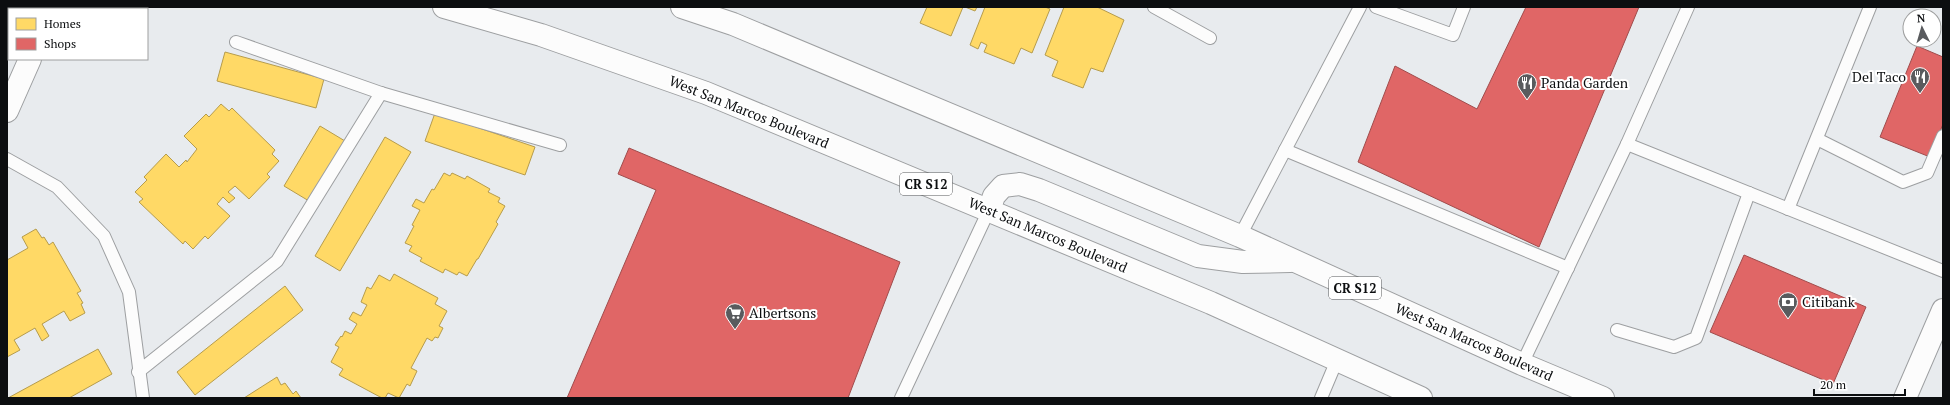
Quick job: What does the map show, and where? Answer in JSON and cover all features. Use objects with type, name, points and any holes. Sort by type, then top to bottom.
[{"type":"main road","name":"West San Marcos Boulevard","points":[[444,7],[541,35],[706,93],[1211,303],[1421,398]]},
{"type":"main road","name":"West San Marcos Boulevard","points":[[682,7],[740,28],[1240,236],[1522,364],[1603,398]]},
{"type":"main road","points":[[7,111],[30,60]]},
{"type":"main road","points":[[989,210],[994,196],[1003,186],[1020,184],[1039,190],[1198,256],[1243,262],[1295,261]]},
{"type":"main road","points":[[1905,398],[1943,310]]},
{"type":"lane","points":[[1154,7],[1210,38]]},
{"type":"lane","points":[[1240,236],[1360,7]]},
{"type":"lane","points":[[1376,7],[1453,35],[1464,7]]},
{"type":"lane","points":[[1522,364],[1627,144],[1688,7]]},
{"type":"lane","points":[[1788,209],[1870,7]]},
{"type":"lane","points":[[236,42],[381,93],[560,145]]},
{"type":"lane","points":[[138,372],[277,261],[381,93]]},
{"type":"lane","points":[[1817,139],[1903,182],[1927,173],[1943,136]]},
{"type":"lane","points":[[1627,144],[1943,271]]},
{"type":"lane","points":[[1285,150],[1568,268]]},
{"type":"lane","points":[[7,159],[57,187],[104,236],[129,292],[138,372],[138,396]]},
{"type":"lane","points":[[1617,330],[1674,347],[1696,338],[1749,193]]},
{"type":"lane","points":[[901,398],[989,210]]},
{"type":"lane","points":[[1321,398],[1337,360]]},
{"type":"building: Homes","points":[[927,7],[963,7],[951,36],[920,23]]},
{"type":"building: Homes","points":[[965,7],[977,7],[975,11]]},
{"type":"building: Homes","points":[[985,7],[1045,7],[1050,9],[1032,53],[1021,48],[1014,64],[984,52],[987,45],[981,42],[978,49],[970,45]]},
{"type":"building: Homes","points":[[1064,7],[1097,7],[1124,20],[1103,72],[1091,68],[1083,88],[1052,76],[1058,61],[1045,55]]},
{"type":"building: Homes","points":[[225,52],[324,79],[316,108],[217,81]]},
{"type":"building: Homes","points":[[221,104],[229,111],[232,108],[275,150],[272,154],[279,161],[267,174],[270,177],[249,199],[235,186],[228,192],[235,198],[229,203],[223,197],[217,204],[230,216],[208,239],[205,236],[193,249],[185,241],[183,244],[139,202],[143,199],[135,192],[147,180],[144,177],[166,154],[179,167],[186,160],[187,162],[197,149],[184,136],[206,114],[209,117]]},
{"type":"building: Homes","points":[[435,113],[535,147],[525,175],[425,141]]},
{"type":"building: Homes","points":[[320,126],[345,141],[309,201],[284,186]]},
{"type":"building: Homes","points":[[385,137],[411,152],[340,271],[315,256]]},
{"type":"building: Homes","points":[[444,173],[450,176],[452,173],[465,179],[467,176],[490,189],[488,192],[500,198],[498,202],[505,206],[496,222],[498,224],[467,276],[459,272],[457,275],[445,269],[443,273],[420,261],[422,258],[409,251],[412,246],[405,243],[420,210],[412,206],[416,199],[424,203]]},
{"type":"building: Homes","points":[[36,229],[49,245],[53,242],[81,291],[77,293],[83,303],[81,304],[85,313],[70,321],[64,311],[42,324],[49,336],[42,341],[35,328],[14,340],[20,350],[7,357],[7,260],[28,248],[22,237]]},
{"type":"building: Homes","points":[[394,274],[438,298],[435,304],[447,311],[439,326],[443,328],[438,338],[435,337],[432,341],[427,338],[411,368],[417,371],[410,386],[407,384],[399,398],[388,393],[385,398],[382,398],[339,375],[343,369],[331,362],[339,347],[335,345],[341,336],[342,337],[345,331],[351,334],[357,324],[349,319],[353,312],[361,316],[367,305],[361,302],[367,287],[371,289],[379,275],[390,281]]},
{"type":"building: Homes","points":[[285,286],[303,310],[195,395],[177,372]]},
{"type":"building: Homes","points":[[98,349],[112,374],[69,398],[8,398]]},
{"type":"building: Homes","points":[[277,377],[281,385],[285,383],[293,394],[296,391],[301,398],[244,398]]},
{"type":"building: Shops","points":[[1526,7],[1639,7],[1539,247],[1358,162],[1395,66],[1477,109]]},
{"type":"building: Shops","name":"Del Taco","points":[[1916,48],[1922,48],[1943,57],[1943,124],[1930,157],[1880,137]]},
{"type":"building: Shops","name":"Albertsons","points":[[629,148],[900,262],[848,398],[567,398],[656,190],[618,174]]},
{"type":"building: Shops","name":"Citibank","points":[[1744,255],[1866,307],[1833,384],[1710,332]]},
{"type":"place","name":"Del Taco","points":[[1920,94]]},
{"type":"place","name":"Panda Garden","points":[[1527,100]]},
{"type":"place","name":"Citibank","points":[[1788,319]]},
{"type":"place","name":"Albertsons","points":[[735,330]]}]
